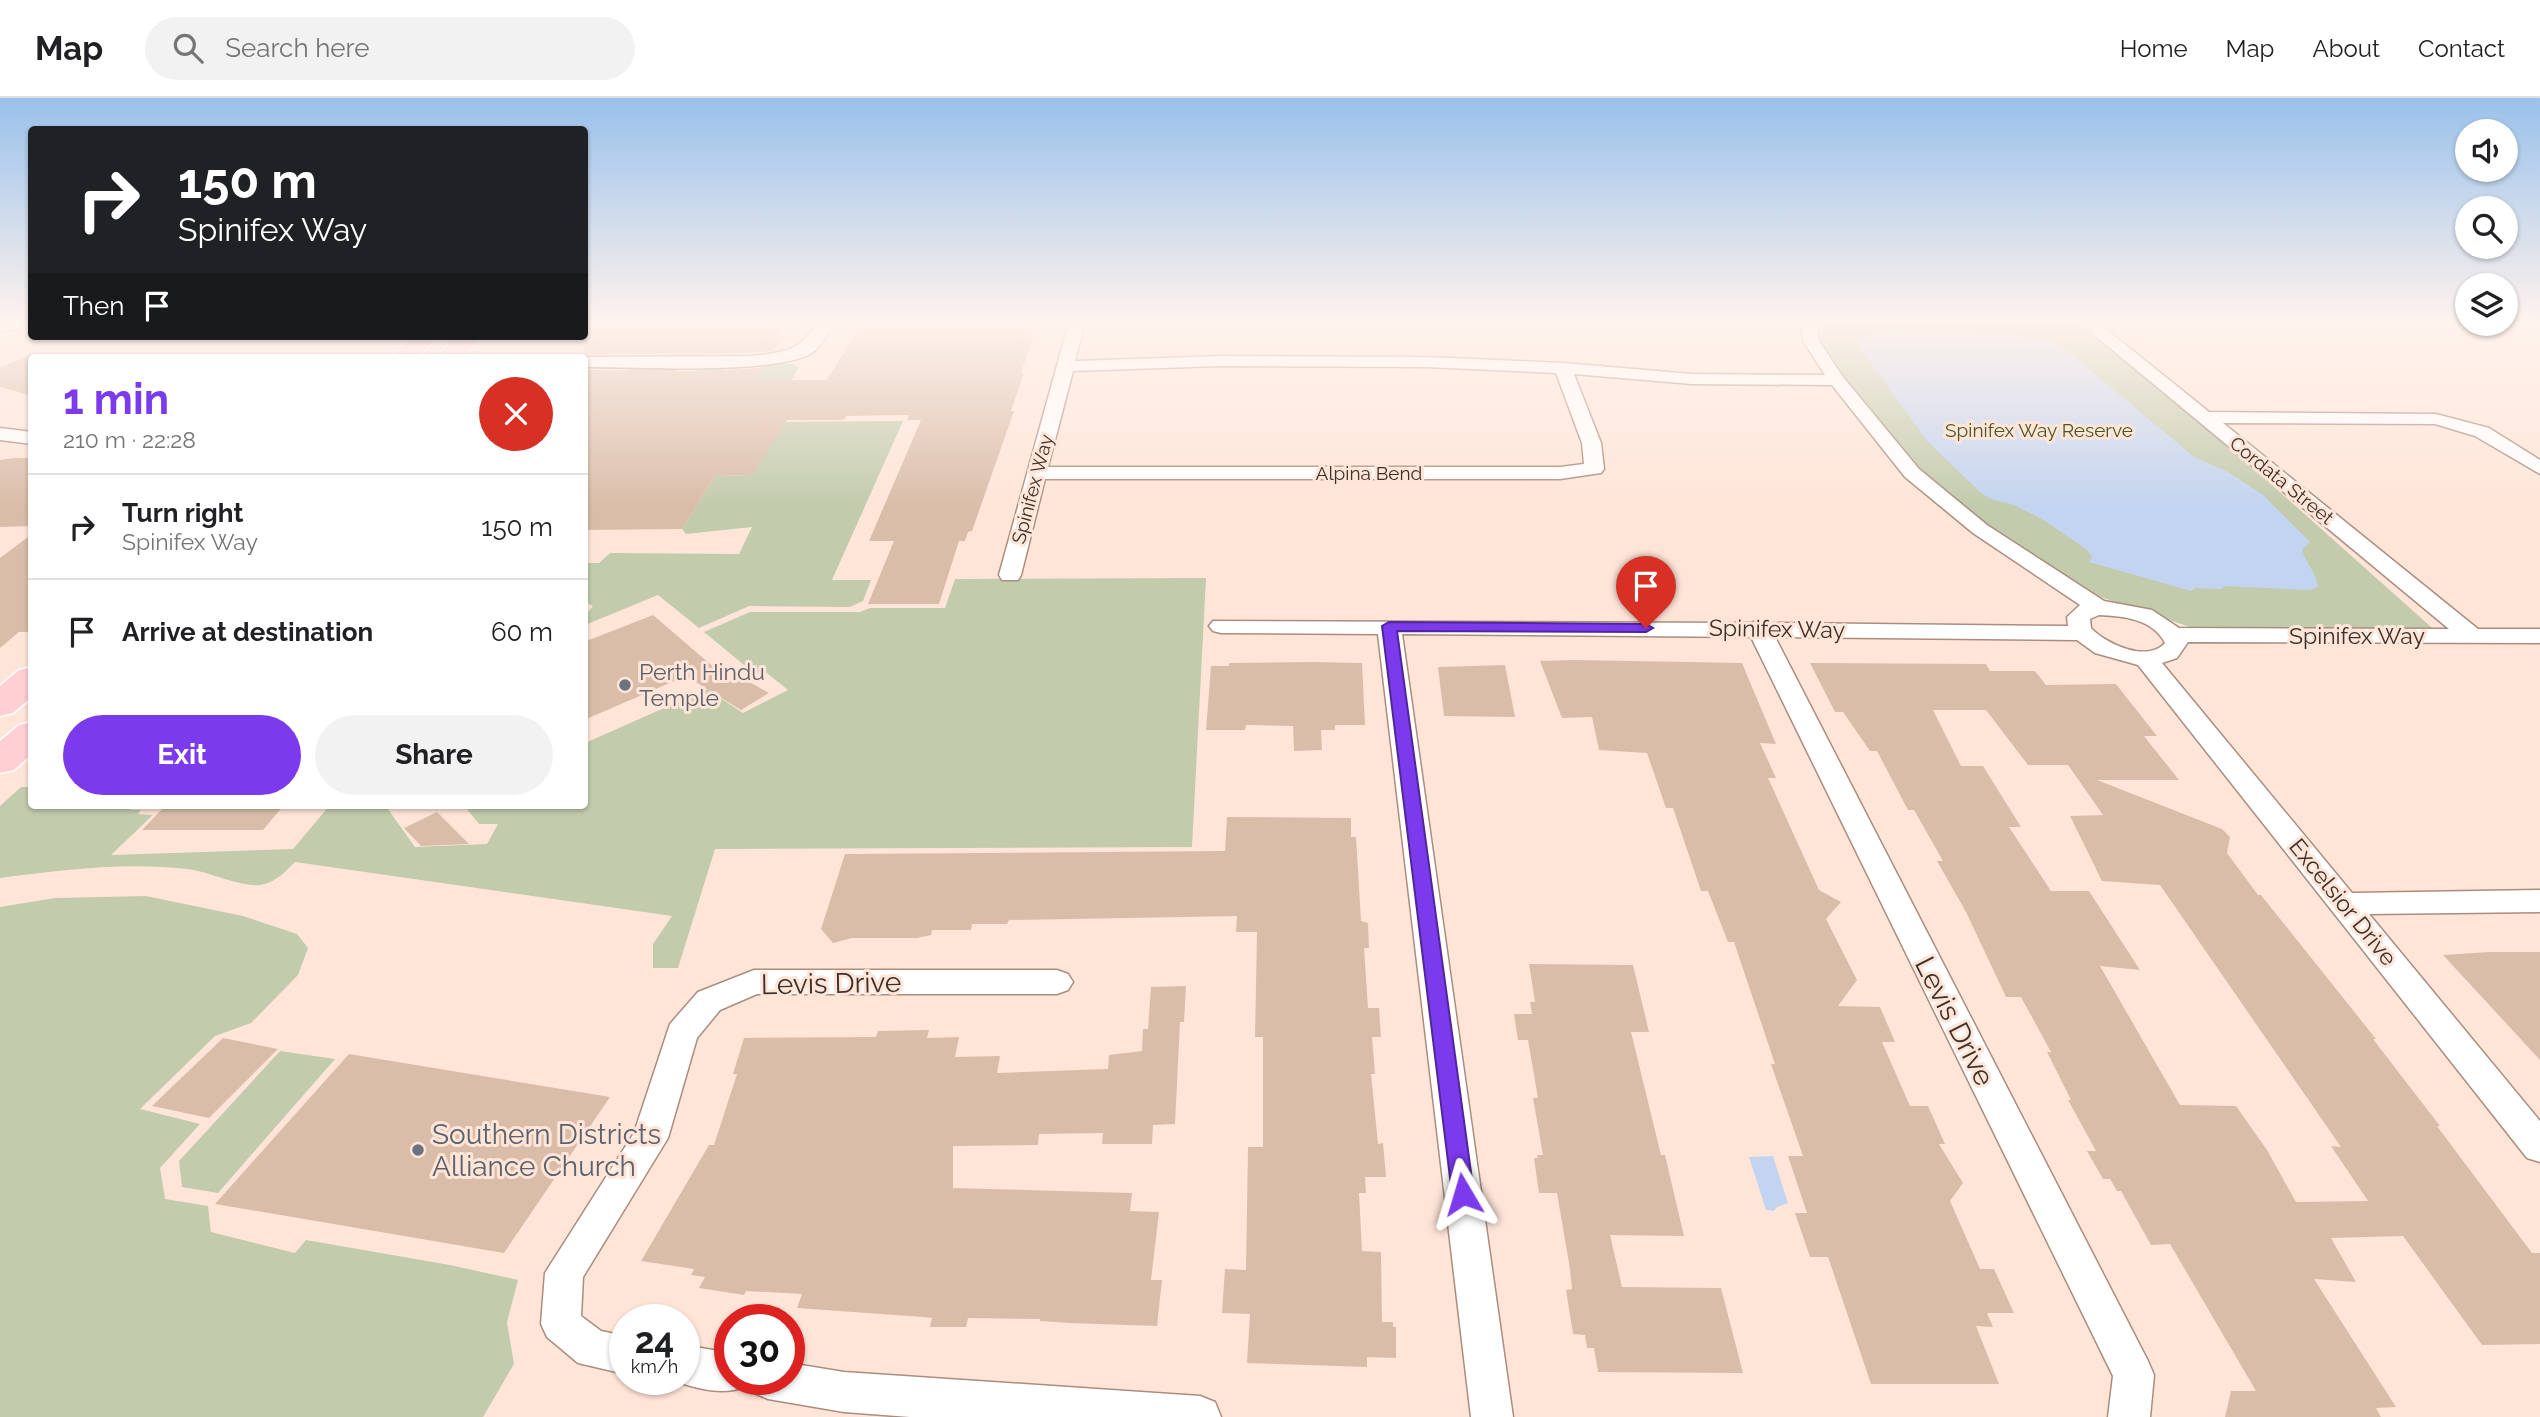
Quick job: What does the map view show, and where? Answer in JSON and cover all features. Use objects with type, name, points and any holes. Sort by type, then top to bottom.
[{"type":"main road","points":[[0,705],[28,681]]},
{"type":"main road","points":[[0,761],[28,736]]},
{"type":"street","name":"Spinifex Way","points":[[1010,575],[1061,384]]},
{"type":"street","name":"Alpina Bend","points":[[1037,473],[1560,473],[1594,469],[1596,454],[1566,384]]},
{"type":"street","points":[[1840,384],[1912,473],[1980,529],[2099,608]]},
{"type":"street","name":"Cordata Street","points":[[2164,384],[2472,636]]},
{"type":"street","points":[[2206,417],[2436,419],[2482,432],[2540,467]]},
{"type":"street","points":[[2115,608],[2148,617],[2174,635],[2177,644],[2174,651],[2165,656],[2145,658],[2109,651],[2081,633],[2076,624],[2078,617],[2085,611],[2115,608]]},
{"type":"street","name":"Spinifex Way","points":[[1221,626],[1758,628],[2081,633]]},
{"type":"street","points":[[1389,626],[1492,1417]]},
{"type":"street","name":"Levis Drive","points":[[1758,628],[2134,1375],[2129,1417]]},
{"type":"street","name":"Spinifex Way","points":[[2174,635],[2540,636]]},
{"type":"street","name":"Excelsior Drive","points":[[2145,658],[2540,1147]]},
{"type":"street","points":[[2344,904],[2540,901]]},
{"type":"street","name":"Levis Drive","points":[[609,1352],[592,1349],[561,1324],[564,1273],[650,1138],[682,1034],[709,1001],[754,982],[1056,982]]},
{"type":"street","points":[[805,1385],[852,1392],[1200,1417]]},
{"type":"green space","points":[[626,384],[643,384],[624,408],[662,408],[684,384],[688,384],[670,407],[707,407],[715,400],[702,422],[741,422],[738,417],[742,414],[748,414],[747,417],[762,417],[770,406],[762,405],[774,391],[770,390],[772,384],[790,384],[786,390],[779,391],[767,422],[903,421],[832,580],[871,580],[863,601],[850,607],[749,606],[699,628],[658,595],[588,624],[588,612],[593,606],[588,604],[588,563],[599,563],[610,553],[739,554],[752,527],[686,534],[682,529],[715,476],[751,475],[760,463],[588,464],[588,456],[592,452],[588,454],[588,422],[606,422],[634,388],[624,387]],"holes":[[[602,439],[647,439],[639,453],[592,452]]]},
{"type":"green space","name":"Spinifex Way Reserve","points":[[2152,384],[2235,452],[2439,634],[2202,631],[2077,589],[1976,519],[1918,473],[1846,385]]},
{"type":"green space","points":[[1206,578],[1192,847],[715,849],[678,968],[653,968],[653,944],[672,916],[295,862],[275,879],[260,885],[243,884],[187,869],[140,866],[0,878],[0,806],[21,787],[28,787],[28,809],[131,809],[141,810],[138,814],[153,815],[111,855],[293,849],[327,809],[388,809],[415,847],[487,844],[498,824],[479,824],[467,809],[588,809],[588,742],[707,689],[743,713],[788,690],[763,670],[755,674],[704,632],[750,612],[860,612],[870,608],[945,608],[955,579]]},
{"type":"green space","points":[[146,896],[243,916],[297,934],[308,948],[298,975],[251,1023],[215,1036],[140,1109],[200,1124],[160,1168],[165,1199],[208,1206],[211,1232],[295,1253],[306,1240],[450,1265],[518,1280],[507,1322],[514,1364],[483,1417],[0,1417],[0,907],[55,898]]},
{"type":"green space","points":[[280,1051],[335,1059],[218,1193],[182,1187],[179,1161]]},
{"type":"water","points":[[1886,384],[2106,384],[2194,457],[2228,472],[2262,494],[2310,542],[2302,550],[2318,587],[2309,590],[2226,586],[2221,589],[2195,588],[2191,591],[2089,562],[2092,557],[2087,550],[2045,521],[1980,492],[1926,440]]},
{"type":"water","points":[[1773,1156],[1788,1203],[1774,1211],[1766,1210],[1749,1157]]},
{"type":"building","points":[[0,384],[28,384],[28,395],[0,387]]},
{"type":"building","points":[[588,384],[1020,384],[1011,411],[1014,411],[972,531],[968,532],[965,541],[959,541],[939,604],[868,604],[894,541],[869,541],[921,420],[907,420],[909,415],[846,416],[844,420],[787,420],[752,475],[715,476],[682,529],[588,530]]},
{"type":"building","points":[[28,458],[28,526],[0,527],[0,460]]},
{"type":"building","points":[[28,537],[28,632],[19,632],[0,648],[0,558]]},
{"type":"building","name":"Perth Hindu Temple","points":[[653,615],[731,682],[741,677],[769,693],[741,710],[686,676],[588,718],[588,640]]},
{"type":"building","points":[[1540,661],[1742,663],[1776,744],[1760,743],[1776,778],[1768,778],[1819,890],[1841,902],[1826,919],[1857,980],[1838,1006],[1880,1007],[1895,1042],[1882,1042],[1910,1106],[1928,1106],[1945,1144],[1939,1144],[1963,1183],[1950,1201],[1980,1269],[1994,1269],[2014,1313],[1987,1313],[1993,1327],[1976,1326],[1999,1384],[1871,1384],[1828,1257],[1810,1257],[1795,1213],[1807,1213],[1788,1156],[1803,1156],[1771,1064],[1775,1064],[1734,942],[1728,942],[1708,891],[1701,891],[1673,808],[1666,808],[1647,753],[1599,750],[1592,717],[1562,718]]},
{"type":"building","points":[[1229,663],[1362,663],[1365,725],[1335,725],[1335,730],[1321,730],[1322,750],[1294,751],[1293,726],[1246,725],[1245,730],[1206,730],[1211,666],[1229,666]]},
{"type":"building","points":[[1810,663],[1986,664],[1990,671],[2035,671],[2046,685],[2116,684],[2157,736],[2144,736],[2179,780],[2097,780],[2222,829],[2230,837],[2227,853],[2258,895],[2261,895],[2376,1039],[2373,1039],[2532,1253],[2540,1253],[2540,1344],[2482,1345],[2403,1236],[2331,1238],[2356,1282],[2314,1279],[2396,1407],[2376,1408],[2381,1417],[2225,1417],[2231,1391],[2256,1391],[2170,1244],[2151,1245],[2121,1191],[2117,1191],[2110,1179],[2103,1179],[2087,1151],[2096,1151],[2068,1100],[2071,1100],[2047,1052],[2051,1052],[2021,997],[2006,997],[1966,912],[1937,861],[1943,861],[1914,810],[1908,810],[1877,751],[1870,751],[1843,712],[1835,712]],"holes":[[[1933,710],[1986,710],[2028,765],[2068,765],[2103,815],[2070,816],[2102,881],[2160,885],[2341,1147],[2331,1146],[2368,1201],[2296,1202],[2267,1150],[2236,1106],[2180,1105],[2100,966],[2140,970],[2089,891],[2051,891],[2009,827],[2021,827],[1983,766],[1961,766]]]},
{"type":"building","points":[[1505,665],[1515,717],[1444,716],[1438,667]]},
{"type":"building","points":[[162,809],[281,809],[263,830],[142,830]]},
{"type":"building","points":[[437,812],[469,844],[421,846],[404,828]]},
{"type":"building","points":[[1227,817],[1351,818],[1351,837],[1356,837],[1361,921],[1368,923],[1369,948],[1364,948],[1368,1008],[1379,1008],[1381,1037],[1372,1037],[1375,1074],[1371,1074],[1378,1144],[1383,1143],[1386,1177],[1365,1177],[1366,1193],[1359,1193],[1362,1251],[1381,1252],[1382,1322],[1393,1322],[1393,1327],[1396,1327],[1396,1358],[1367,1357],[1367,1367],[1247,1363],[1250,1314],[1222,1313],[1225,1269],[1246,1270],[1248,1147],[1263,1147],[1263,1037],[1255,1037],[1257,932],[1236,932],[1237,916],[1009,920],[1007,924],[972,924],[971,930],[932,930],[931,935],[917,938],[852,938],[833,943],[821,929],[845,854],[1225,851]]},
{"type":"building","points":[[2540,952],[2540,1060],[2443,955]]},
{"type":"building","points":[[1529,964],[1633,965],[1649,1032],[1631,1032],[1684,1236],[1610,1235],[1622,1287],[1721,1288],[1743,1373],[1598,1372],[1594,1348],[1587,1348],[1585,1335],[1573,1334],[1566,1290],[1572,1289],[1570,1269],[1557,1193],[1539,1193],[1534,1158],[1543,1155],[1533,1098],[1538,1098],[1528,1040],[1518,1040],[1514,1014],[1532,1014],[1530,1002],[1535,1002]]},
{"type":"building","points":[[1186,986],[1184,1022],[1180,1022],[1175,1124],[1153,1125],[1152,1144],[1102,1144],[1103,1133],[1039,1134],[1038,1145],[953,1146],[953,1188],[1132,1193],[1130,1211],[1159,1212],[1151,1280],[1162,1280],[1157,1326],[968,1318],[966,1327],[930,1327],[932,1318],[805,1309],[805,1304],[798,1304],[802,1294],[746,1291],[744,1295],[699,1288],[705,1277],[691,1275],[694,1269],[641,1261],[709,1145],[714,1145],[737,1074],[733,1074],[744,1038],[876,1037],[878,1031],[929,1030],[927,1038],[959,1037],[955,1057],[1000,1056],[997,1073],[1108,1069],[1109,1055],[1142,1051],[1143,1029],[1148,1029],[1151,987]]},
{"type":"building","points":[[223,1038],[278,1049],[209,1118],[152,1106]]},
{"type":"building","name":"Southern Districts Alliance Church","points":[[349,1054],[610,1097],[504,1253],[215,1204]]},
{"type":"place","name":"Perth Hindu Temple","points":[[625,685]]},
{"type":"place","name":"Southern Districts Alliance Church","points":[[418,1150]]},
{"type":"route","points":[[1463,1194],[1389,626],[1646,628]]}]
